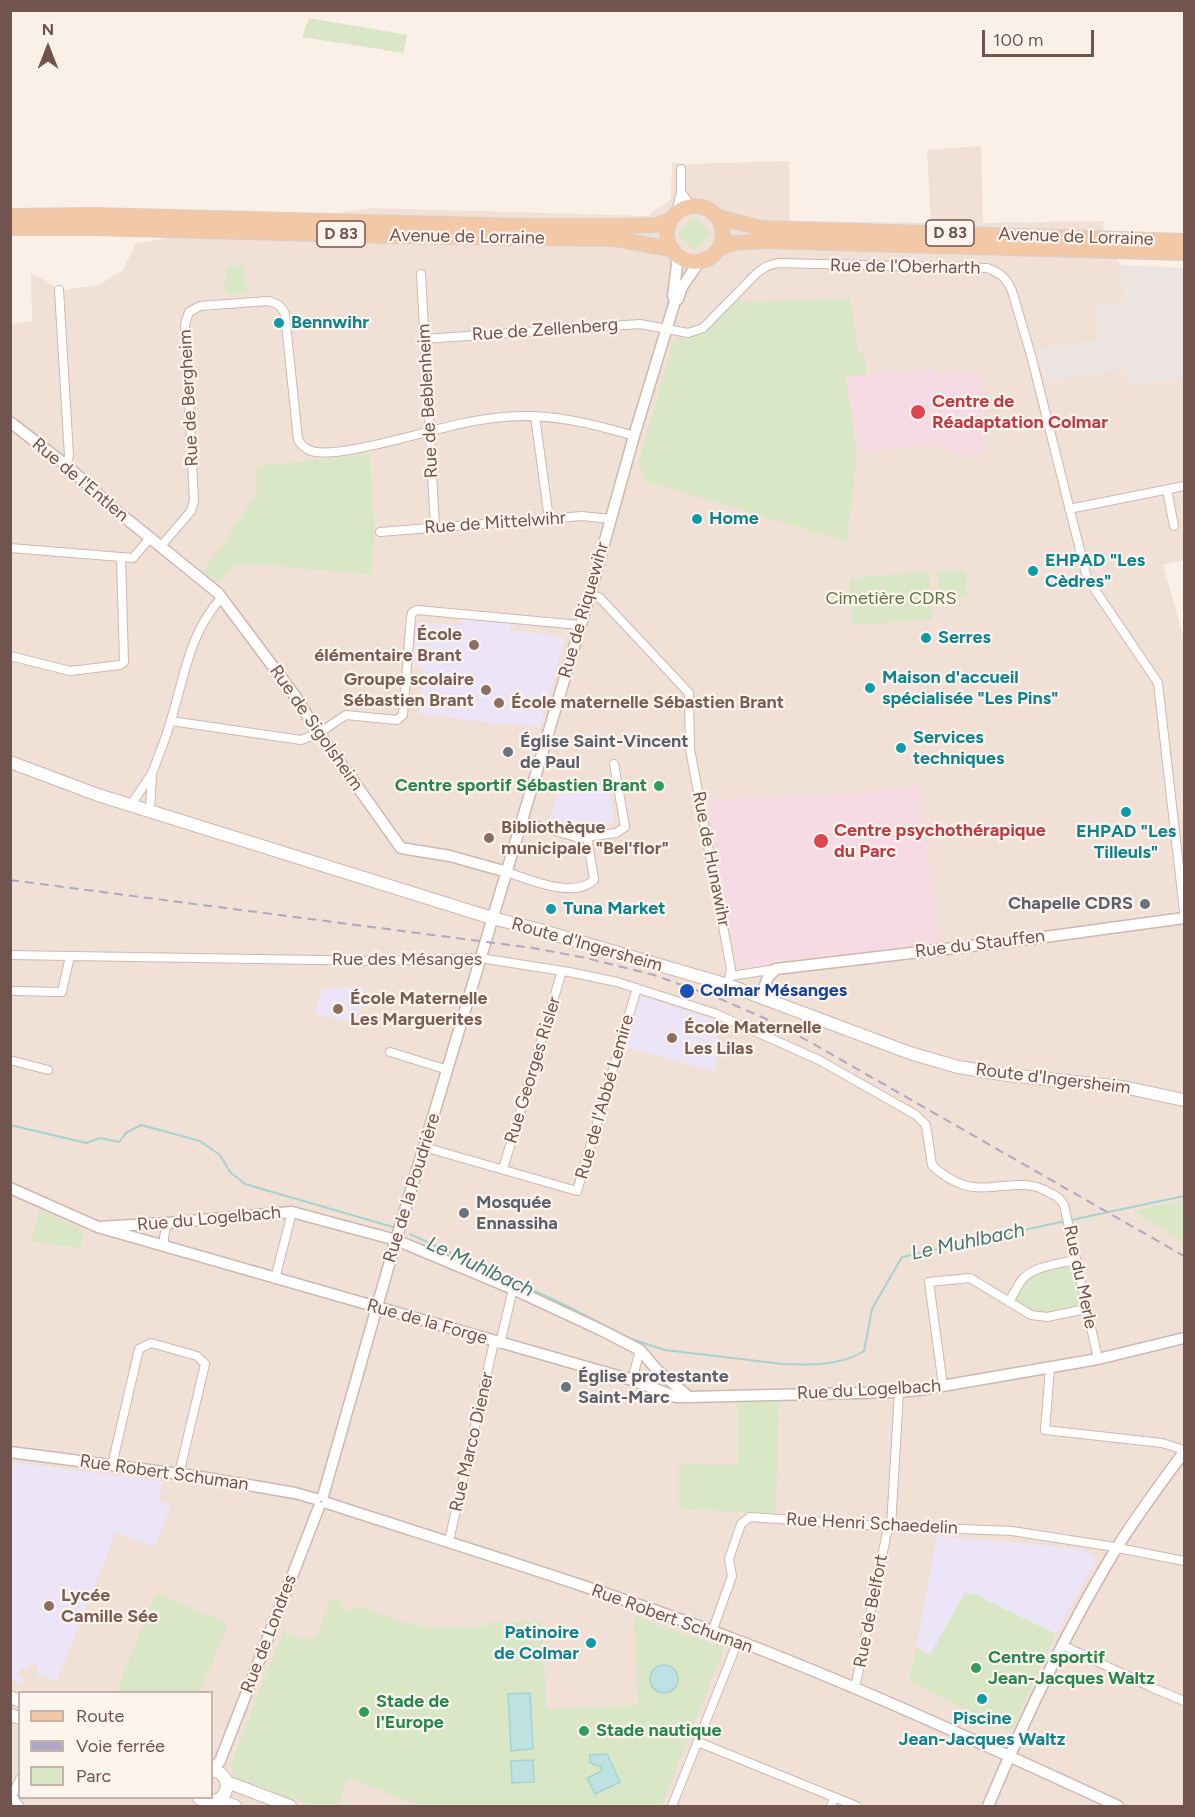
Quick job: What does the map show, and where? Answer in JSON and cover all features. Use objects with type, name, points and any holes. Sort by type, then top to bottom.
[{"type":"main road","name":"Avenue de Lorraine","points":[[10,216],[139,216],[524,226],[628,226],[656,225],[691,206],[706,208],[718,218],[761,228],[1185,241]]},
{"type":"main road","points":[[673,216],[667,232],[674,252]]},
{"type":"main road","points":[[718,218],[723,232],[719,248]]},
{"type":"main road","name":"Avenue de Lorraine","points":[[10,228],[615,239],[674,252],[683,259],[699,262],[714,255],[719,248],[746,242],[765,241],[1185,253]]},
{"type":"main road","name":"Route d'Ingersheim","points":[[10,762],[98,795],[492,918],[730,980],[761,997],[910,1053],[958,1067],[1008,1075],[1123,1087],[1185,1100]]},
{"type":"main road","points":[[218,1771],[226,1792],[218,1800]]},
{"type":"main road","points":[[218,1771],[290,1806]]},
{"type":"main road","points":[[202,1801],[218,1800],[236,1806]]},
{"type":"street","points":[[673,216],[681,192],[681,169]]},
{"type":"street","points":[[681,192],[691,206]]},
{"type":"street","name":"Rue de Riquewihr","points":[[674,252],[677,265],[673,296],[675,301]]},
{"type":"street","name":"Rue de Riquewihr","points":[[492,918],[590,594],[634,435],[675,301],[699,262]]},
{"type":"street","name":"Rue de l'Oberharth","points":[[666,330],[688,333],[703,328],[757,273],[766,266],[778,263],[987,268],[997,271],[1007,280],[1020,315],[1087,578],[1158,683],[1185,911]]},
{"type":"street","name":"Rue de Beblenheim","points":[[421,274],[435,527]]},
{"type":"street","points":[[59,290],[69,456],[66,465]]},
{"type":"street","name":"Rue de Bergheim","points":[[161,546],[191,511],[194,501],[185,324],[186,318],[195,307],[268,301],[280,305],[285,314],[298,440],[307,450],[315,452],[351,450],[387,443],[430,430]]},
{"type":"street","name":"Rue de Zellenberg","points":[[424,339],[640,324],[666,330]]},
{"type":"street","points":[[535,416],[549,519]]},
{"type":"street","points":[[430,430],[504,417],[535,416],[575,420],[634,435]]},
{"type":"street","name":"Rue de l'Entlen","points":[[10,422],[66,465],[150,538]]},
{"type":"street","points":[[1069,509],[1185,486]]},
{"type":"street","points":[[1167,490],[1174,526]]},
{"type":"street","name":"Rue de Mittelwihr","points":[[380,532],[582,516],[610,519]]},
{"type":"street","points":[[10,548],[133,558],[150,538]]},
{"type":"street","name":"Rue de Sigolsheim","points":[[150,538],[222,597],[295,696],[401,849],[450,856],[507,872]]},
{"type":"street","points":[[10,656],[70,671],[120,665],[124,662],[121,557]]},
{"type":"street","name":"Rue de Hunawihr","points":[[590,594],[600,598],[689,693],[690,749],[730,980]]},
{"type":"street","points":[[130,805],[152,772],[171,721],[192,643],[209,611],[222,597]]},
{"type":"street","points":[[171,721],[301,740],[319,733],[346,715],[397,720],[403,715],[411,617],[412,613],[417,610],[580,625]]},
{"type":"street","points":[[522,821],[579,838],[616,832],[625,827],[614,764]]},
{"type":"street","points":[[150,811],[152,772]]},
{"type":"street","points":[[507,872],[553,886],[573,889],[587,886],[594,880],[586,836]]},
{"type":"street","name":"Rue de la Poudrière","points":[[377,1307],[492,918]]},
{"type":"street","name":"Rue du Stauffen","points":[[730,980],[776,969],[1185,918]]},
{"type":"street","name":"Rue des Mésanges","points":[[10,954],[381,961],[480,958],[562,971],[637,988],[714,1013],[761,1033],[819,1060],[916,1115],[926,1125],[932,1165],[964,1185],[979,1187],[1032,1184],[1058,1197]]},
{"type":"street","points":[[15,991],[62,992],[70,956]]},
{"type":"street","points":[[761,997],[768,977],[776,969]]},
{"type":"street","name":"Rue Georges Risler","points":[[503,1169],[562,971]]},
{"type":"street","name":"Rue de l'Abbé Lemire","points":[[424,1147],[577,1191],[637,988]]},
{"type":"street","points":[[390,1052],[448,1070]]},
{"type":"street","points":[[10,1060],[48,1070]]},
{"type":"street","name":"Rue du Logelbach","points":[[10,1188],[98,1227],[292,1212],[396,1240],[513,1289],[640,1350],[657,1370],[689,1397],[898,1392],[1098,1359],[1185,1338]]},
{"type":"street","name":"Rue du Merle","points":[[1058,1197],[1064,1205],[1098,1359]]},
{"type":"street","points":[[275,1279],[292,1212]]},
{"type":"street","points":[[164,1246],[167,1223]]},
{"type":"street","name":"Rue de la Forge","points":[[98,1227],[632,1380],[676,1397],[689,1397]]},
{"type":"street","points":[[1010,1302],[1021,1281],[1028,1274],[1075,1260]]},
{"type":"street","points":[[943,1386],[929,1282],[970,1278],[1031,1315],[1047,1317],[1086,1309]]},
{"type":"street","name":"Rue Marco Diener","points":[[449,1541],[478,1416],[513,1289]]},
{"type":"street","name":"Rue de Londres","points":[[218,1771],[321,1501],[377,1307]]},
{"type":"street","points":[[112,1465],[139,1348],[151,1342],[197,1356],[205,1364],[179,1474]]},
{"type":"street","points":[[632,1380],[640,1350]]},
{"type":"street","points":[[988,1806],[1009,1756],[1062,1645],[1117,1548],[1185,1451],[1162,1443],[1045,1430],[1050,1368]]},
{"type":"street","name":"Rue de Belfort","points":[[855,1688],[887,1532],[891,1526],[898,1392]]},
{"type":"street","name":"Rue Robert Schuman","points":[[10,1452],[179,1474],[295,1493],[449,1541],[738,1641],[855,1688],[1118,1806]]},
{"type":"street","name":"Rue Henri Schaedelin","points":[[712,1632],[732,1576],[729,1559],[741,1524],[750,1517],[1012,1531],[1185,1561]]},
{"type":"street","points":[[672,1806],[738,1641]]},
{"type":"street","points":[[1062,1645],[1185,1701]]},
{"type":"street","points":[[698,1742],[832,1802],[856,1806]]},
{"type":"street","points":[[11,1796],[19,1806]]},
{"type":"shaded area","points":[[981,146],[983,223],[1103,221],[1105,243],[1121,265],[1125,301],[1096,306],[1101,339],[1038,350],[1046,382],[1124,368],[1127,387],[1184,376],[1184,560],[1163,565],[1184,639],[1184,1806],[11,1806],[10,324],[32,321],[31,273],[62,290],[99,285],[123,270],[136,243],[373,208],[648,216],[671,199],[672,163],[789,161],[790,221],[931,223],[927,150]]},
{"type":"shaded area","points":[[1121,265],[1184,268],[1184,376],[1127,387],[1123,368],[1047,382],[1038,350],[1101,339],[1096,306],[1125,301]]},
{"type":"shaded area","name":"Centre de Réadaptation Colmar","points":[[930,370],[948,375],[979,372],[986,447],[967,457],[932,446],[859,451],[847,377],[892,371],[904,374]]},
{"type":"shaded area","name":"Groupe scolaire Sébastien Brant","points":[[461,619],[511,623],[510,631],[565,638],[540,727],[419,714],[423,667],[413,665],[417,623],[460,626]]},
{"type":"shaded area","points":[[607,781],[615,822],[576,829],[549,821],[561,782]]},
{"type":"shaded area","name":"Centre psychothérapique du Parc","points":[[919,786],[941,943],[741,968],[738,966],[706,800],[848,795]]},
{"type":"shaded area","name":"École Maternelle Les Marguerites","points":[[340,987],[366,989],[356,1024],[315,1013],[321,991]]},
{"type":"shaded area","name":"École Maternelle Les Lilas","points":[[640,996],[718,1021],[715,1072],[625,1047]]},
{"type":"shaded area","name":"Lycée Camille Sée","points":[[11,1462],[163,1481],[159,1501],[171,1505],[155,1547],[116,1532],[57,1681],[37,1675],[37,1664],[27,1666],[28,1670],[20,1667],[18,1676],[25,1679],[22,1685],[11,1680]]},
{"type":"shaded area","points":[[937,1536],[1084,1550],[1097,1559],[1056,1634],[974,1594],[965,1593],[930,1655],[916,1647]]},
{"type":"green space","points":[[309,18],[407,35],[403,53],[302,37]]},
{"type":"green space","points":[[693,216],[711,233],[694,251],[677,234]]},
{"type":"green space","points":[[231,265],[245,266],[244,280],[249,289],[237,295],[228,295],[223,288],[226,278],[224,270]]},
{"type":"green space","points":[[739,298],[742,302],[850,298],[859,354],[864,353],[867,374],[846,378],[857,452],[847,542],[646,481],[638,463],[674,338],[695,335],[704,331]]},
{"type":"green space","points":[[370,454],[374,537],[371,575],[252,564],[238,565],[216,582],[203,572],[256,495],[257,466]]},
{"type":"green space","name":"Cimetière CDRS","points":[[965,570],[967,597],[939,598],[937,572]]},
{"type":"green space","name":"Cimetière CDRS","points":[[929,572],[932,620],[852,625],[850,578]]},
{"type":"green space","points":[[1184,1200],[1184,1243],[1133,1211]]},
{"type":"green space","points":[[40,1209],[82,1230],[84,1232],[80,1248],[31,1242]]},
{"type":"green space","points":[[1067,1266],[1072,1268],[1080,1303],[1077,1308],[1045,1313],[1024,1307],[1016,1302],[1017,1293],[1026,1281],[1034,1276]]},
{"type":"green space","points":[[737,1402],[779,1402],[776,1514],[679,1509],[679,1464],[738,1465]]},
{"type":"green space","points":[[156,1593],[228,1624],[200,1691],[116,1691]]},
{"type":"green space","name":"Centre sportif Jean-Jacques Waltz","points":[[965,1593],[974,1594],[1056,1634],[1011,1733],[909,1681],[916,1647],[930,1655]]},
{"type":"green space","points":[[331,1598],[342,1602],[341,1608],[352,1612],[355,1606],[410,1624],[425,1626],[425,1628],[542,1621],[547,1709],[638,1705],[634,1616],[724,1648],[662,1806],[420,1806],[349,1778],[337,1806],[311,1806],[235,1777],[230,1765],[283,1631],[303,1639],[316,1638]]},
{"type":"water","points":[[664,1665],[674,1669],[678,1679],[674,1689],[664,1693],[654,1689],[650,1679],[654,1669]]},
{"type":"water","points":[[530,1693],[533,1749],[511,1751],[508,1694]]},
{"type":"water","points":[[607,1754],[620,1782],[595,1794],[587,1778],[602,1771],[601,1767],[590,1763],[590,1755]]},
{"type":"water","points":[[533,1760],[534,1782],[512,1783],[511,1761]]},
{"type":"waterway","name":"Le Muhlbach","points":[[10,1125],[86,1143],[100,1138],[119,1142],[126,1133],[141,1125],[200,1141],[220,1155],[230,1172],[245,1184],[393,1227]]},
{"type":"waterway","name":"Le Muhlbach","points":[[1071,1220],[1184,1196]]},
{"type":"waterway","name":"Le Muhlbach","points":[[410,1234],[563,1304],[631,1339],[665,1350],[783,1364],[825,1364],[845,1360],[864,1351],[872,1309],[902,1257],[1065,1221]]},
{"type":"railway","points":[[10,880],[533,948],[654,975],[718,998],[764,1018],[810,1042],[1184,1256]]},
{"type":"place","name":"Bennwihr","points":[[279,323]]},
{"type":"place","name":"Centre de Réadaptation Colmar","points":[[918,412]]},
{"type":"place","name":"Home","points":[[697,519]]},
{"type":"place","name":"EHPAD \"Les Cèdres\"","points":[[1033,571]]},
{"type":"place","name":"Serres","points":[[926,638]]},
{"type":"place","name":"École élémentaire Brant","points":[[474,645]]},
{"type":"place","name":"Maison d'accueil spécialisée \"Les Pins\"","points":[[870,688]]},
{"type":"place","name":"Groupe scolaire Sébastien Brant","points":[[486,690]]},
{"type":"place","name":"École maternelle Sébastien Brant","points":[[499,703]]},
{"type":"place","name":"Services techniques","points":[[901,748]]},
{"type":"place","name":"Église Saint-Vincent de Paul","points":[[508,752]]},
{"type":"place","name":"Centre sportif Sébastien Brant","points":[[659,786]]},
{"type":"place","name":"EHPAD \"Les Tilleuls\"","points":[[1126,812]]},
{"type":"place","name":"Bibliothèque municipale \"Bel'flor\"","points":[[489,838]]},
{"type":"place","name":"Centre psychothérapique du Parc","points":[[821,841]]},
{"type":"place","name":"Chapelle CDRS","points":[[1145,904]]},
{"type":"place","name":"Tuna Market","points":[[551,909]]},
{"type":"place","name":"Colmar Mésanges","points":[[687,991]]},
{"type":"place","name":"École Maternelle Les Marguerites","points":[[338,1009]]},
{"type":"place","name":"École Maternelle Les Lilas","points":[[672,1038]]},
{"type":"place","name":"Mosquée Ennassiha","points":[[464,1213]]},
{"type":"place","name":"Église protestante Saint-Marc","points":[[566,1387]]},
{"type":"place","name":"Lycée Camille Sée","points":[[49,1606]]},
{"type":"place","name":"Patinoire de Colmar","points":[[591,1643]]},
{"type":"place","name":"Centre sportif Jean-Jacques Waltz","points":[[976,1668]]},
{"type":"place","name":"Piscine Jean-Jacques Waltz","points":[[982,1699]]},
{"type":"place","name":"Stade de l'Europe","points":[[364,1712]]},
{"type":"place","name":"Stade nautique","points":[[584,1731]]}]
